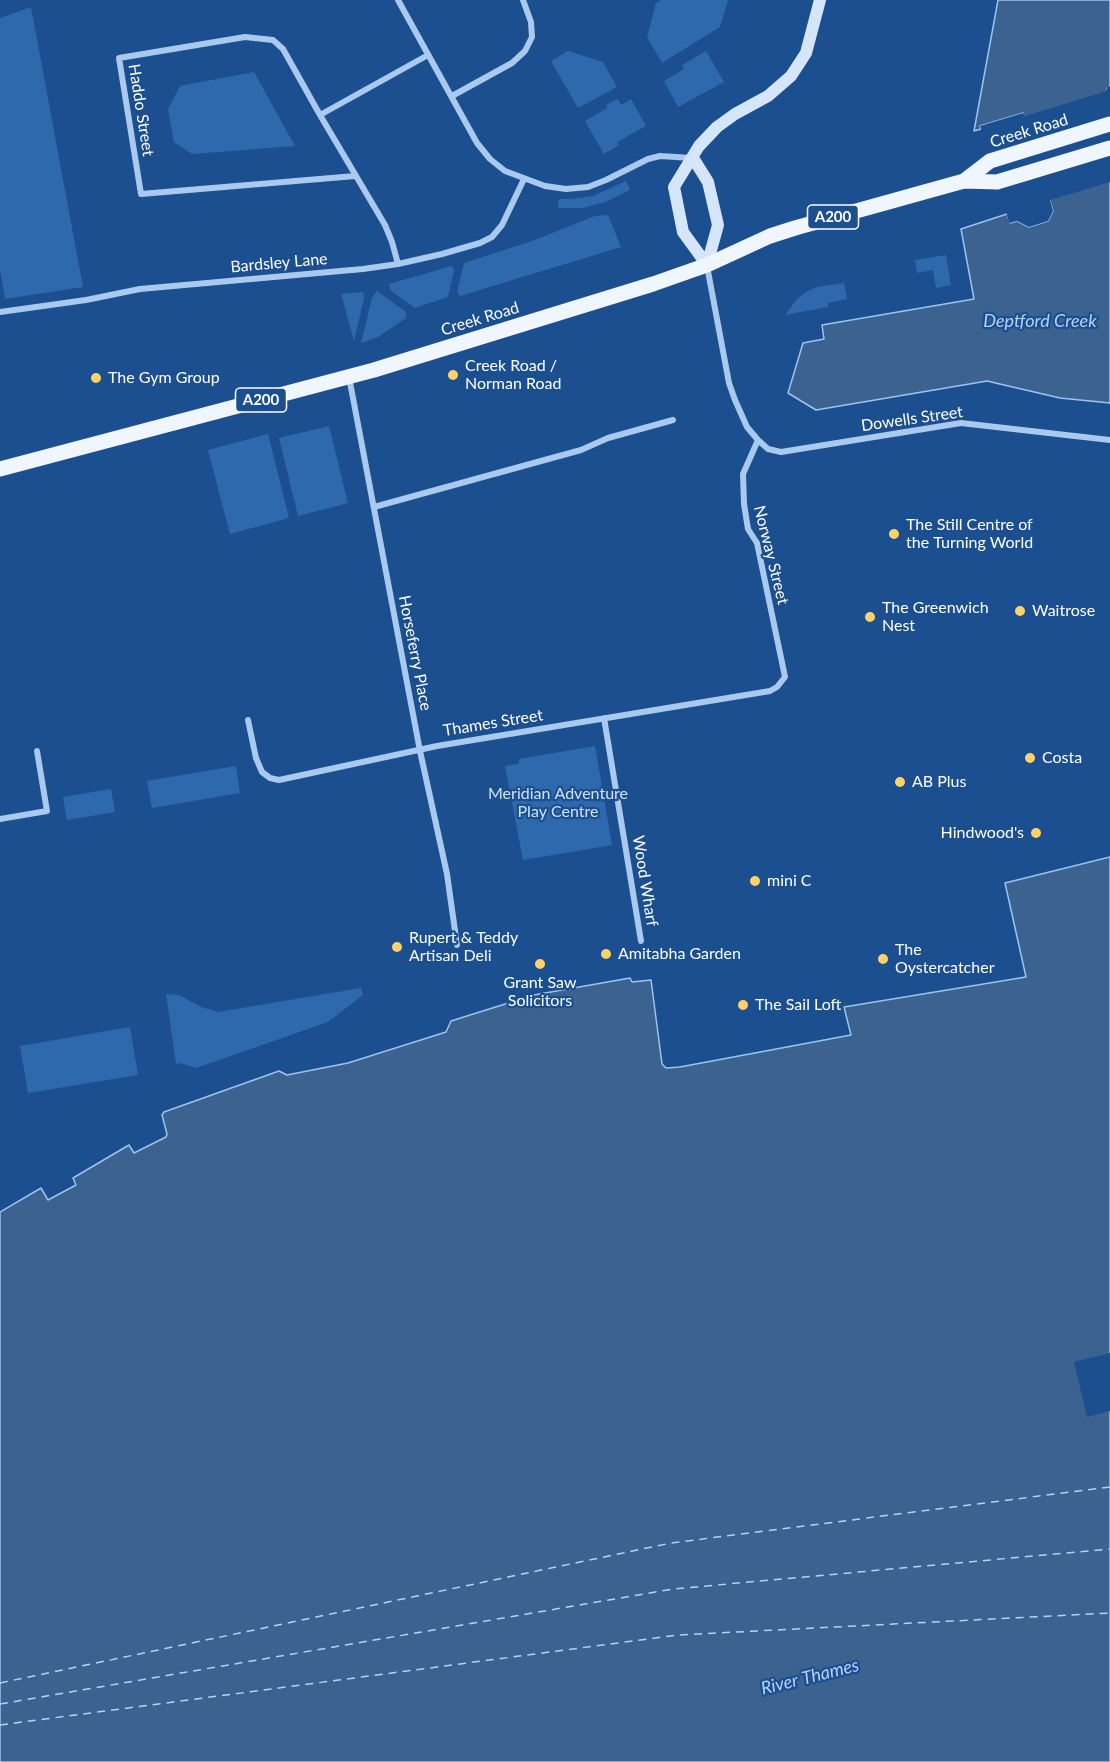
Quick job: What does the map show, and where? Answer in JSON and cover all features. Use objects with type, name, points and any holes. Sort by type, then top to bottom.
[{"type":"main road","points":[[707,265],[683,232],[674,187],[706,138],[717,127],[768,96],[791,76],[806,53],[820,0]]},
{"type":"main road","name":"Creek Road","points":[[964,181],[990,161],[1110,124]]},
{"type":"main road","name":"Creek Road","points":[[0,468],[349,377],[653,284],[707,265],[770,236],[964,181],[997,182],[1110,148]]},
{"type":"main road","points":[[693,158],[708,182],[718,225],[707,265]]},
{"type":"street","points":[[398,0],[477,143],[490,159],[505,171],[545,186],[566,189],[588,187],[648,159],[660,156],[693,158]]},
{"type":"street","points":[[452,96],[512,63],[525,51],[532,37],[531,22],[523,0]]},
{"type":"street","name":"Haddo Street","points":[[356,176],[141,194],[119,58],[245,37],[273,40],[283,49],[385,225],[398,264]]},
{"type":"street","points":[[321,116],[428,55]]},
{"type":"street","name":"Bardsley Lane","points":[[0,312],[86,300],[140,289],[350,271],[398,264],[480,243],[492,237],[502,225],[524,179]]},
{"type":"street","points":[[707,265],[729,383],[747,427],[758,440]]},
{"type":"street","name":"Horseferry Place","points":[[349,377],[420,751],[447,874],[457,945]]},
{"type":"street","points":[[374,507],[582,450],[608,438],[673,420]]},
{"type":"street","name":"Dowells Street","points":[[758,440],[768,449],[781,452],[961,423],[1110,440]]},
{"type":"street","name":"Norway Street","points":[[758,440],[743,474],[744,504],[748,529],[757,543],[760,554],[785,677],[782,682]]},
{"type":"street","name":"Thames Street","points":[[248,720],[256,758],[262,772],[270,778],[279,780],[437,746],[770,691],[782,682]]},
{"type":"street","name":"Wood Wharf","points":[[604,718],[641,941]]},
{"type":"street","points":[[0,819],[47,811],[37,751]]},
{"type":"green space","points":[[661,0],[728,0],[720,27],[662,63],[647,37],[656,3]]},
{"type":"green space","points":[[31,7],[83,287],[5,299],[0,269],[0,18]]},
{"type":"green space","points":[[568,51],[603,62],[617,87],[578,108],[551,61]]},
{"type":"green space","points":[[706,51],[724,82],[678,107],[664,81],[684,69],[682,65]]},
{"type":"green space","points":[[254,72],[295,146],[192,154],[174,142],[168,109],[180,86]]},
{"type":"green space","points":[[618,99],[621,105],[631,99],[646,126],[617,142],[619,145],[604,154],[585,121]]},
{"type":"green space","points":[[626,181],[630,190],[606,202],[582,208],[558,208],[559,199],[593,196]]},
{"type":"green space","points":[[608,215],[621,247],[460,296],[457,292],[464,263],[535,240],[595,216]]},
{"type":"green space","points":[[946,255],[951,285],[936,288],[933,270],[917,273],[915,260]]},
{"type":"green space","points":[[452,266],[454,271],[448,297],[415,308],[390,290],[389,284]]},
{"type":"green space","points":[[844,283],[847,299],[828,303],[828,307],[785,315],[797,299],[806,292],[817,287]]},
{"type":"green space","points":[[377,291],[406,312],[406,318],[378,337],[361,343],[372,298]]},
{"type":"green space","points":[[363,292],[364,298],[354,341],[341,294]]},
{"type":"green space","points":[[329,426],[348,503],[298,516],[279,438]]},
{"type":"green space","points":[[268,434],[289,518],[230,534],[208,450]]},
{"type":"green space","name":"Meridian Adventure Play Centre","points":[[595,746],[612,845],[523,860],[505,766],[519,764],[519,759]]},
{"type":"green space","points":[[236,766],[240,793],[152,808],[147,781]]},
{"type":"green space","points":[[111,789],[115,812],[67,820],[63,797]]},
{"type":"green space","points":[[361,988],[363,995],[328,1022],[196,1068],[176,1064],[166,994],[179,995],[201,1007],[218,1012]]},
{"type":"green space","points":[[130,1027],[138,1075],[28,1093],[20,1046]]},
{"type":"water","name":"Deptford Creek","points":[[998,0],[1110,0],[1110,86],[1107,88],[1110,98],[1110,403],[1060,398],[987,381],[816,410],[788,393],[803,343],[824,339],[822,325],[974,299],[961,229],[1007,214],[1010,223],[1017,221],[1029,227],[1048,221],[1053,211],[1023,113],[980,126],[981,129],[974,131]]},
{"type":"water","name":"River Thames","points":[[1110,857],[1110,1762],[0,1762],[0,1212],[41,1188],[48,1200],[76,1185],[73,1178],[129,1145],[134,1153],[166,1137],[162,1115],[164,1112],[279,1071],[287,1075],[348,1063],[446,1032],[451,1021],[534,995],[630,978],[632,982],[651,980],[662,1064],[666,1068],[851,1035],[844,1007],[1026,977],[1005,883]]},
{"type":"pier","points":[[1110,86],[1110,182],[1050,200],[1053,211],[1048,221],[1029,227],[1017,221],[1009,223],[1006,211],[1011,219],[1018,218],[1030,224],[1045,219],[1050,211],[1021,116],[983,128],[982,132],[980,126],[1023,113],[1025,116],[1107,91],[1107,87]]},
{"type":"pier","points":[[1110,1353],[1110,1411],[1087,1417],[1074,1362]]},
{"type":"ferry route","points":[[0,1683],[671,1543],[1110,1487]]},
{"type":"ferry route","points":[[0,1704],[673,1589],[1110,1549]]},
{"type":"ferry route","points":[[0,1725],[678,1635],[1110,1613]]},
{"type":"place","name":"Creek Road / Norman Road","points":[[453,375]]},
{"type":"place","name":"The Gym Group","points":[[96,378]]},
{"type":"place","name":"The Still Centre of the Turning World","points":[[894,534]]},
{"type":"place","name":"Waitrose","points":[[1020,611]]},
{"type":"place","name":"The Greenwich Nest","points":[[870,617]]},
{"type":"place","name":"Costa","points":[[1030,758]]},
{"type":"place","name":"AB Plus","points":[[900,782]]},
{"type":"place","name":"Hindwood's","points":[[1036,833]]},
{"type":"place","name":"mini C","points":[[755,881]]},
{"type":"place","name":"Rupert & Teddy Artisan Deli","points":[[397,947]]},
{"type":"place","name":"Amitabha Garden","points":[[606,954]]},
{"type":"place","name":"The Oystercatcher","points":[[883,959]]},
{"type":"place","name":"Grant Saw Solicitors","points":[[540,964]]},
{"type":"place","name":"The Sail Loft","points":[[743,1005]]}]
